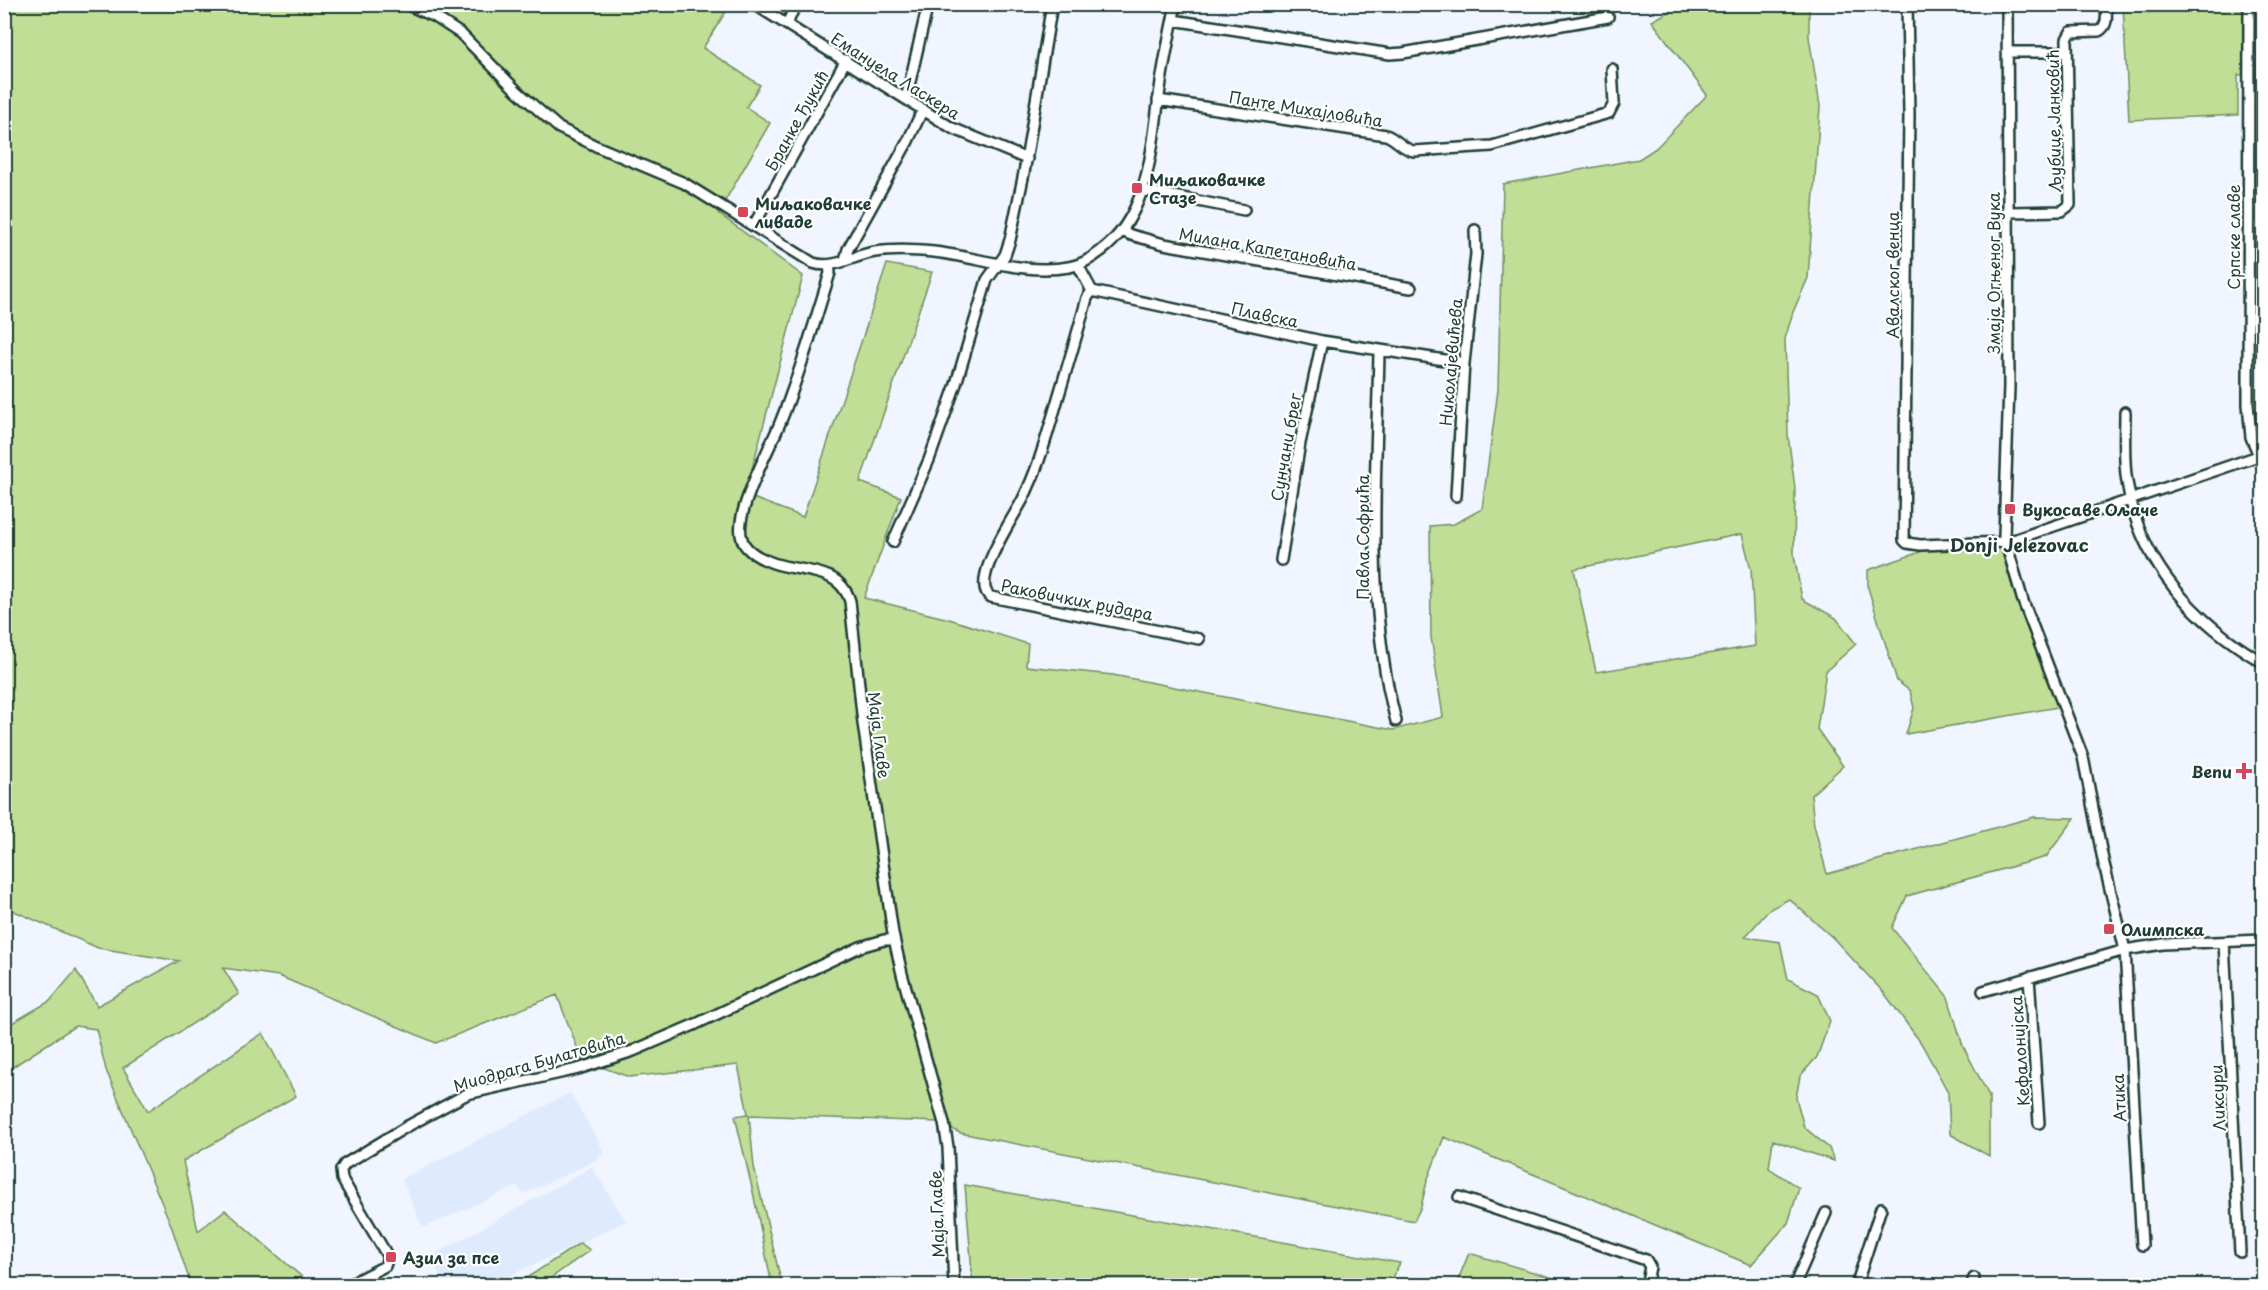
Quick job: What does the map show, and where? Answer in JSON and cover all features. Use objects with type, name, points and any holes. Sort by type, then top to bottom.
[{"type":"street","points":[[406,4],[435,17],[461,34],[517,91],[559,128],[596,146],[679,180],[804,258],[821,265],[830,265],[874,252],[917,251],[998,264],[1043,268],[1078,265],[1087,261],[1108,246],[1122,231],[1142,190],[1150,157],[1176,4]]},
{"type":"street","name":"Емануела Ласкера","points":[[754,4],[960,133],[1027,159]]},
{"type":"street","points":[[787,24],[796,4]]},
{"type":"street","points":[[906,99],[928,4]]},
{"type":"street","points":[[893,542],[929,460],[956,384],[987,280],[1005,255],[1010,240],[1027,159],[1052,4]]},
{"type":"street","name":"Авалског венца","points":[[1907,4],[1909,114],[1902,536],[1907,543],[1920,545],[2005,542]]},
{"type":"street","name":"Змаја Огњеног Вука","points":[[2005,542],[2003,529],[2008,462],[2009,386],[2007,4]]},
{"type":"street","name":"Љубице Јанковић","points":[[2008,212],[2062,212],[2070,205],[2067,39],[2071,32],[2099,31],[2104,27],[2106,4]]},
{"type":"street","name":"Српске славе","points":[[2249,4],[2247,361],[2250,428],[2258,456],[2264,467]]},
{"type":"street","points":[[1173,20],[1390,54],[1608,17]]},
{"type":"street","points":[[2007,52],[2066,52]]},
{"type":"street","name":"Бранке Ђукић","points":[[754,225],[846,60]]},
{"type":"street","name":"Панте Михајловића","points":[[1158,100],[1386,135],[1395,139],[1404,148],[1414,151],[1481,148],[1609,113],[1614,103],[1612,69]]},
{"type":"street","points":[[845,260],[848,249],[908,141],[923,109]]},
{"type":"street","points":[[1142,190],[1244,210]]},
{"type":"street","name":"Николајевићева","points":[[1456,496],[1464,363],[1476,254],[1475,230]]},
{"type":"street","name":"Милана Капетановића","points":[[1122,231],[1164,244],[1411,288]]},
{"type":"street","name":"Маја Главе","points":[[830,265],[830,273],[781,422],[749,493],[743,511],[741,531],[744,544],[756,555],[774,564],[827,575],[840,583],[848,595],[852,612],[863,723],[894,940],[911,1009],[938,1094],[948,1147],[954,1286]]},
{"type":"street","points":[[1078,265],[1092,291]]},
{"type":"street","name":"Плавска","points":[[1092,291],[1322,341],[1464,363]]},
{"type":"street","name":"Раковичких рудара","points":[[1092,291],[1045,445],[1032,479],[992,556],[984,591],[991,597],[1199,639]]},
{"type":"street","name":"Сунчани брег","points":[[1281,560],[1302,433],[1322,341]]},
{"type":"street","name":"Павла Софрића","points":[[1379,351],[1376,597],[1381,655],[1396,721]]},
{"type":"street","points":[[2125,412],[2126,480],[2145,543],[2160,571],[2192,610],[2211,627],[2237,648],[2264,663]]},
{"type":"street","points":[[2125,950],[2103,860],[2083,757],[2023,601],[2005,542],[2258,456]]},
{"type":"street","name":"Миодрага Булатовића","points":[[346,1286],[385,1266],[388,1257],[342,1179],[341,1170],[345,1164],[467,1094],[578,1069],[633,1051],[860,947],[884,940],[894,940]]},
{"type":"street","name":"Кефалонијска","points":[[1983,991],[2125,950],[2163,944],[2264,940]]},
{"type":"street","name":"Ликсури","points":[[2224,942],[2240,1252]]},
{"type":"street","name":"Атика","points":[[2125,950],[2142,1245]]},
{"type":"street","name":"Кефалонијска","points":[[2029,977],[2038,1123]]},
{"type":"street","points":[[1459,1197],[1643,1259],[1650,1267],[1646,1286]]},
{"type":"street","points":[[1856,1286],[1881,1208]]},
{"type":"street","points":[[1794,1286],[1826,1213]]},
{"type":"shaded area","points":[[570,1093],[605,1153],[589,1164],[523,1194],[517,1186],[423,1228],[402,1179]]},
{"type":"shaded area","points":[[592,1167],[626,1221],[490,1285],[445,1285],[430,1257]]},
{"type":"green space","points":[[5,5],[730,5],[703,48],[760,85],[746,107],[770,123],[718,213],[803,276],[745,495],[803,517],[887,264],[932,272],[860,482],[901,497],[864,598],[949,619],[1028,644],[1026,666],[1113,675],[1393,730],[1443,717],[1431,637],[1430,526],[1454,524],[1482,509],[1498,390],[1503,184],[1639,159],[1656,148],[1707,95],[1652,21],[1681,5],[1809,5],[1809,37],[1820,106],[1808,278],[1793,312],[1785,339],[1788,435],[1795,488],[1794,555],[1802,599],[1836,618],[1856,644],[1826,671],[1817,729],[1843,766],[1811,795],[1814,825],[1827,874],[2034,817],[2075,818],[2046,857],[1907,896],[1892,928],[1948,997],[1963,1046],[1989,1096],[1989,1156],[1950,1134],[1948,1092],[1921,1043],[1885,994],[1833,938],[1789,899],[1770,909],[1745,937],[1780,942],[1788,979],[1818,994],[1830,1021],[1817,1057],[1800,1076],[1796,1098],[1804,1127],[1829,1148],[1834,1161],[1773,1140],[1769,1168],[1799,1188],[1788,1223],[1751,1265],[1444,1137],[1427,1181],[1421,1207],[1414,1221],[960,1133],[939,1122],[749,1115],[754,1167],[782,1285],[772,1285],[735,1116],[748,1114],[738,1065],[629,1077],[582,1060],[557,995],[436,1043],[279,976],[223,968],[239,994],[123,1068],[148,1111],[263,1033],[296,1096],[183,1161],[198,1231],[225,1210],[310,1284],[191,1285],[171,1225],[106,1070],[96,1029],[75,1026],[5,1072],[5,1027],[50,1001],[76,970],[97,1006],[179,961],[98,948],[5,907]],"holes":[[[1742,534],[1751,569],[1755,646],[1596,672],[1574,569]]]},
{"type":"green space","points":[[2123,5],[2263,5],[2263,74],[2238,75],[2238,115],[2129,120]]},
{"type":"green space","points":[[2000,547],[2017,602],[2058,707],[1906,734],[1914,708],[1910,691],[1897,681],[1868,588],[1868,570],[1923,551]]},
{"type":"green space","points":[[965,1185],[1400,1263],[1388,1285],[973,1285]]},
{"type":"green space","points":[[580,1243],[590,1250],[541,1285],[516,1285]]},
{"type":"green space","points":[[1469,1253],[1577,1285],[1456,1285]]},
{"type":"place","name":"Миљаковачке Стазе","points":[[1137,188]]},
{"type":"place","name":"Миљаковачке ливаде","points":[[743,212]]},
{"type":"place","name":"Вукосаве Ољаче","points":[[2010,509]]},
{"type":"place","name":"Benu","points":[[2244,771]]},
{"type":"place","name":"Олимпска","points":[[2109,929]]},
{"type":"place","name":"Азил за псе","points":[[391,1257]]},
{"type":"district","name":"Donji Jelezovac","points":[[2019,544]]}]
